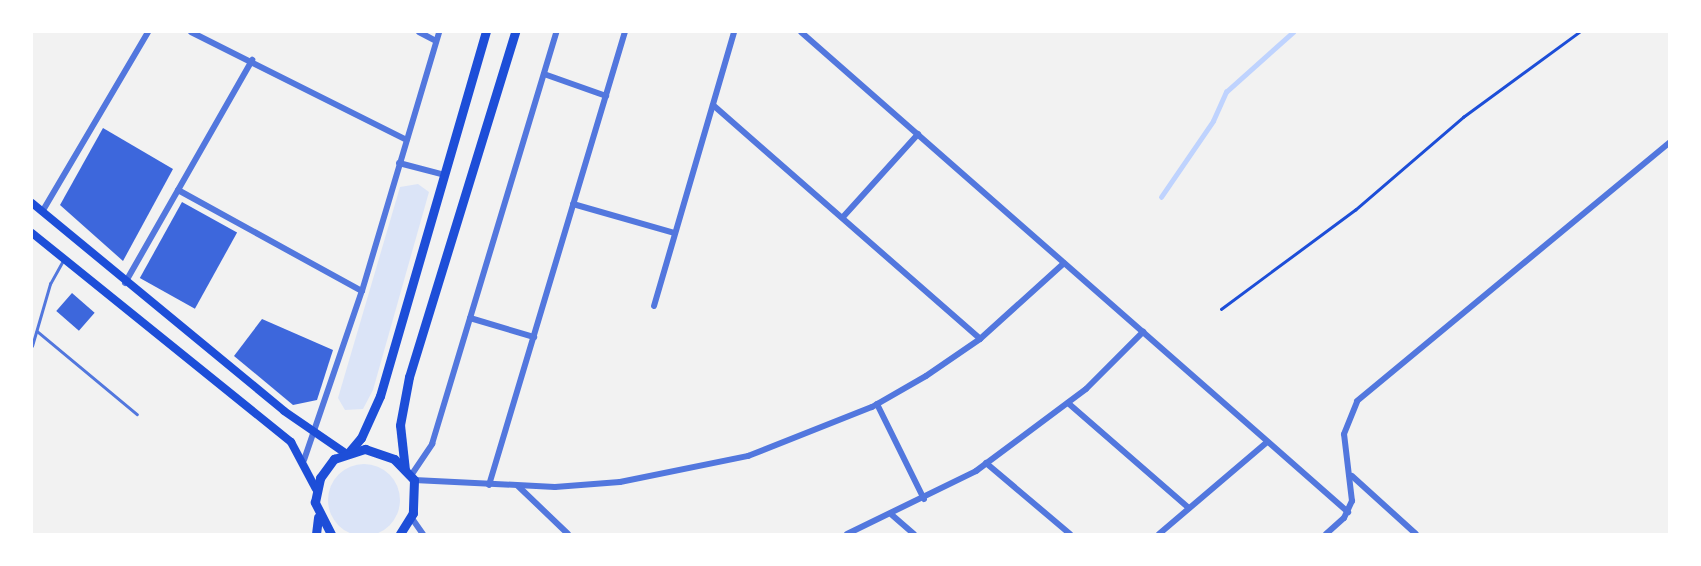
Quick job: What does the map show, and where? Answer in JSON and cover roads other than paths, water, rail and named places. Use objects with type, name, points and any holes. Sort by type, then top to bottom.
[{"type":"main road","points":[[316,489],[326,468],[361,438],[380,396],[486,32]]},
{"type":"main road","points":[[400,534],[411,517],[410,476],[400,425],[409,377],[514,32]]},
{"type":"main road","points":[[32,203],[125,283],[316,436],[347,452],[380,452],[410,476]]},
{"type":"main road","points":[[32,233],[63,261],[275,427],[304,460],[316,489],[316,534]]},
{"type":"main road","points":[[318,516],[331,534]]},
{"type":"street","points":[[42,212],[148,32]]},
{"type":"street","points":[[191,32],[407,139]]},
{"type":"street","points":[[419,32],[436,41]]},
{"type":"street","points":[[304,460],[316,436],[362,291],[439,32]]},
{"type":"street","points":[[556,32],[432,444],[410,476],[518,486],[620,482],[685,472],[810,435],[877,404],[980,339],[1064,263]]},
{"type":"street","points":[[489,485],[625,32]]},
{"type":"street","points":[[654,306],[734,32]]},
{"type":"street","points":[[801,32],[1348,512]]},
{"type":"street","points":[[125,283],[252,60]]},
{"type":"street","points":[[544,74],[606,96]]},
{"type":"street","points":[[713,104],[980,339]]},
{"type":"street","points":[[843,217],[918,134]]},
{"type":"street","points":[[1326,534],[1348,512],[1352,476],[1344,434],[1357,401],[1670,142]]},
{"type":"street","points":[[399,163],[445,175]]},
{"type":"street","points":[[178,190],[362,291]]},
{"type":"street","points":[[573,204],[675,233]]},
{"type":"street","points":[[470,318],[534,337]]},
{"type":"street","points":[[846,534],[924,499],[986,463],[1068,403],[1143,332]]},
{"type":"street","points":[[1068,403],[1189,509]]},
{"type":"street","points":[[877,404],[924,499]]},
{"type":"street","points":[[1159,534],[1267,442]]},
{"type":"street","points":[[986,463],[1070,534]]},
{"type":"street","points":[[1352,476],[1416,534]]},
{"type":"street","points":[[518,486],[568,534]]},
{"type":"street","points":[[892,515],[914,534]]},
{"type":"street","points":[[411,517],[423,534]]},
{"type":"lane","points":[[32,346],[50,284],[63,261]]},
{"type":"lane","points":[[37,331],[137,415]]},
{"type":"waterway","points":[[1161,197],[1213,121],[1226,92],[1293,32]]}]
